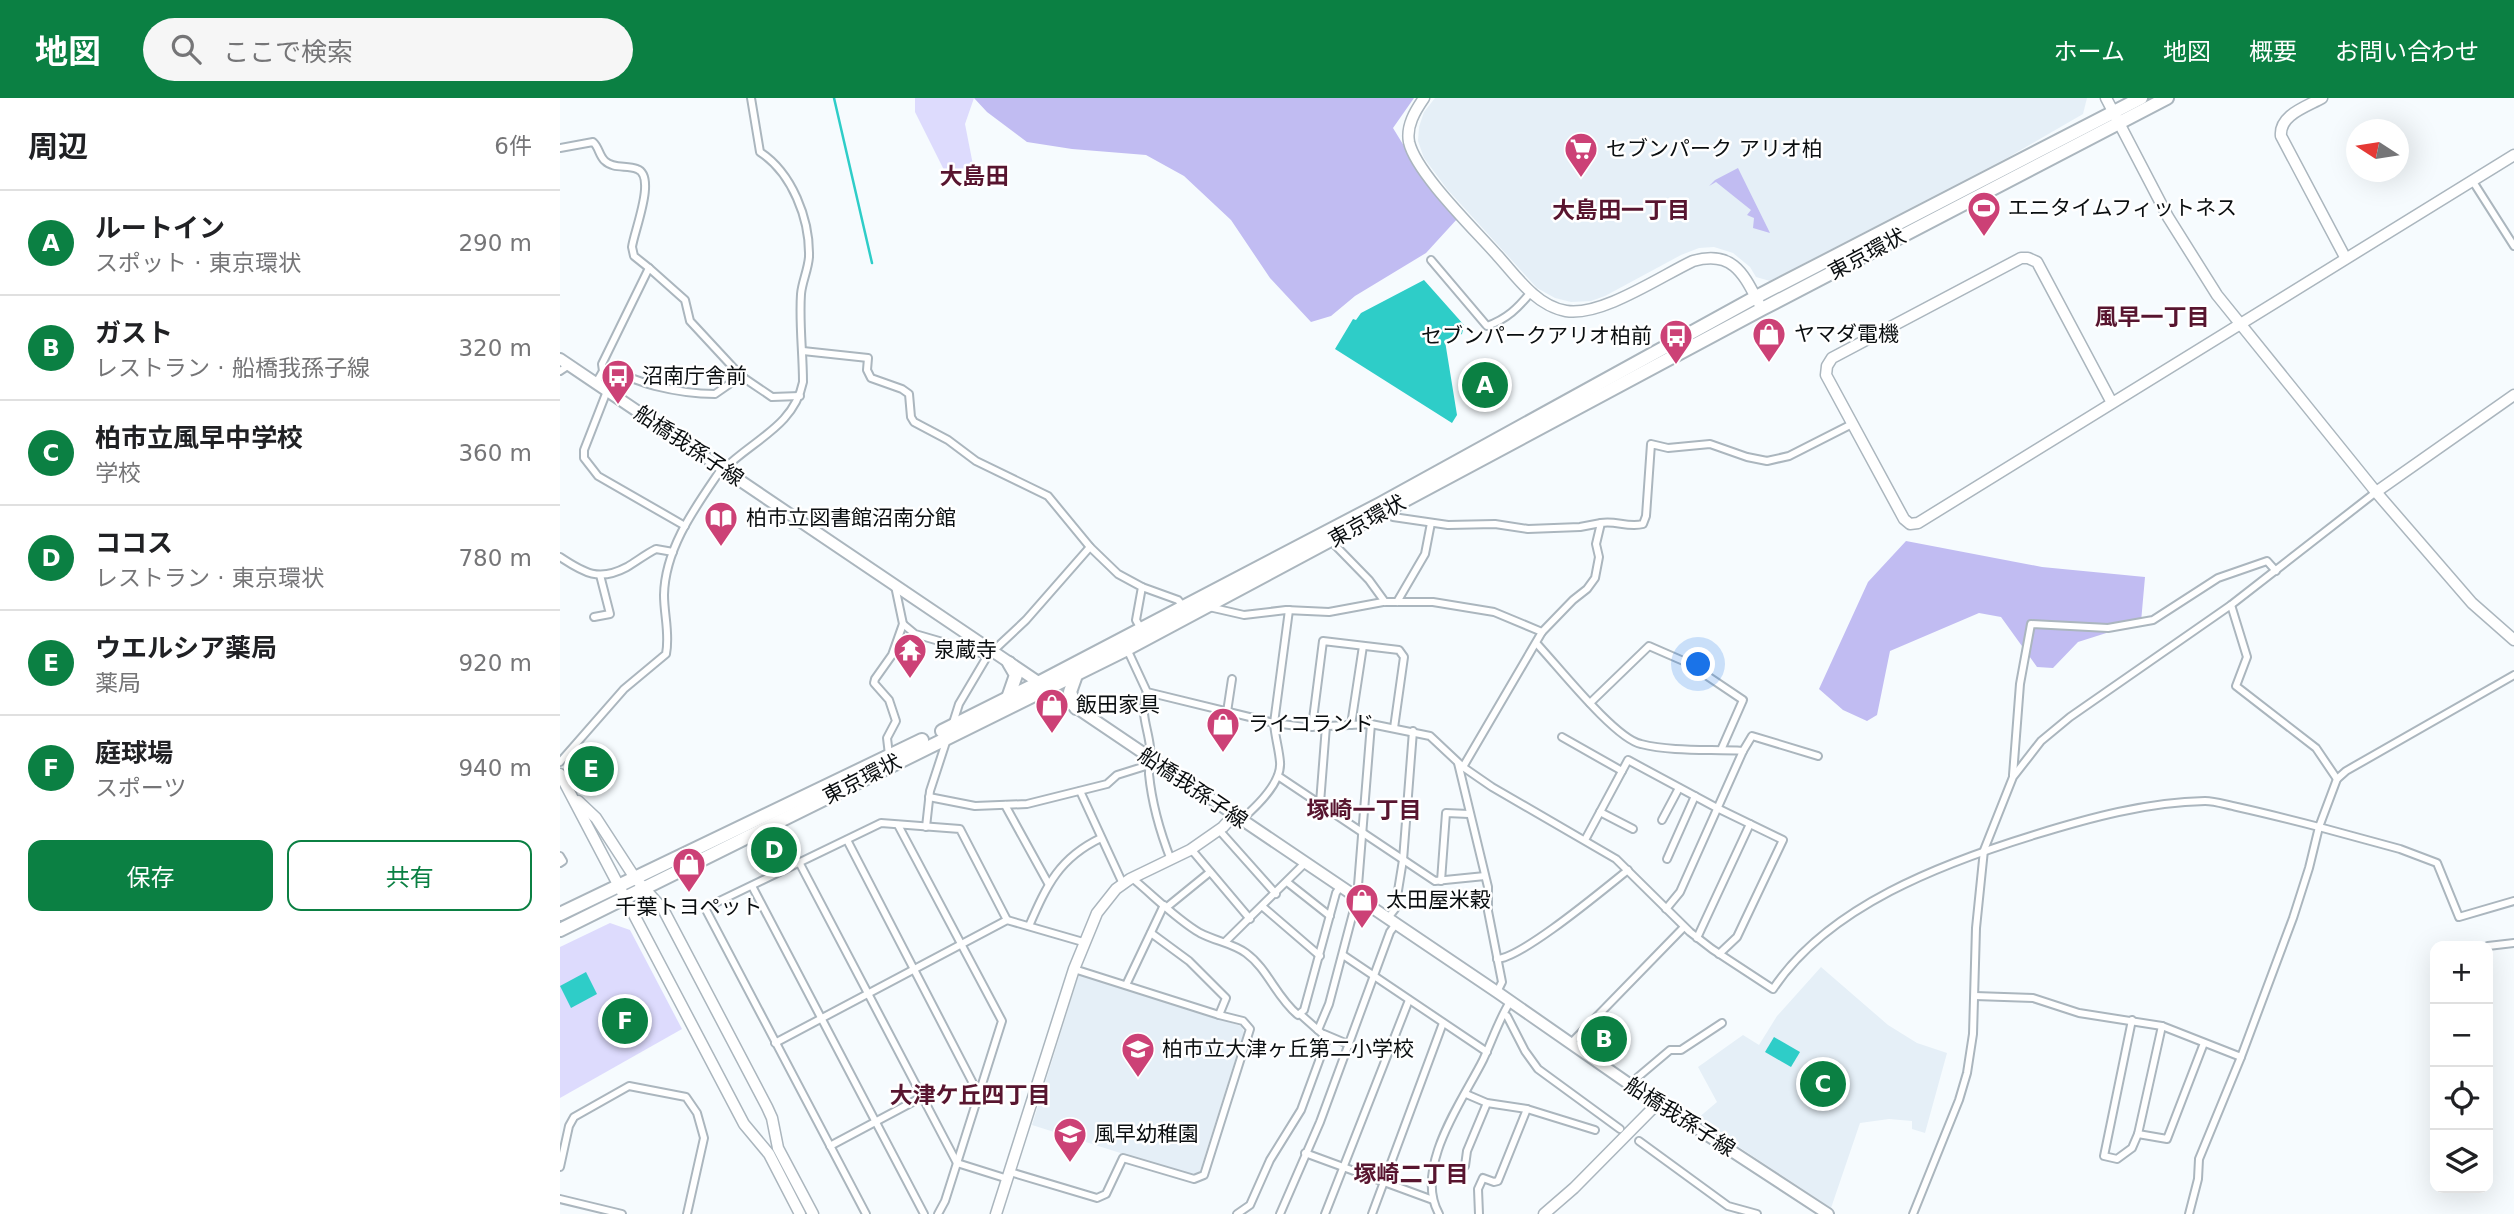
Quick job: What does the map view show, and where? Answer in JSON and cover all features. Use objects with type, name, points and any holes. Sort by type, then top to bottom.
[{"type":"highway","name":"東京環状","points":[[560,914],[889,755],[950,731],[1008,698],[1076,675],[1127,649],[2116,118],[2141,98]]},
{"type":"highway","name":"東京環状","points":[[560,930],[1043,686],[1183,606],[1380,504],[1756,297],[2116,118],[2167,98]]},
{"type":"highway","points":[[1008,698],[1016,675],[1010,663]]},
{"type":"highway","points":[[1076,675],[1070,692],[1076,708]]},
{"type":"main road","name":"船橋我孫子線","points":[[563,365],[596,383],[723,468],[1076,708],[1149,762],[1238,818],[1825,1214]]},
{"type":"street","points":[[560,762],[625,689],[666,654],[668,635],[664,596],[673,552],[685,526],[723,468],[785,419],[800,396],[803,351],[801,295],[809,257],[807,234],[793,188],[776,162],[760,152],[751,98]]},
{"type":"street","points":[[1424,98],[1414,113],[1409,129],[1410,145],[1417,160],[1531,292],[1544,302],[1565,311],[1591,310],[1607,305],[1693,261],[1708,257],[1720,258],[1734,265],[1744,276],[1762,309]]},
{"type":"street","points":[[2106,98],[2182,240],[2239,324],[2376,492],[2472,603],[2514,640]]},
{"type":"street","points":[[2322,98],[2284,121],[2280,128],[2281,136],[2345,257]]},
{"type":"street","points":[[560,148],[593,142],[604,160],[612,165],[638,169],[644,174],[646,190],[632,247],[634,256],[685,300],[690,321],[741,376],[772,397],[800,396]]},
{"type":"street","points":[[2112,403],[2037,262],[2028,258],[2021,258],[1832,358],[1827,366],[1826,375],[1904,519],[1914,524],[2112,403],[2345,257],[2514,155]]},
{"type":"street","points":[[2472,180],[2514,246]]},
{"type":"street","points":[[1431,260],[1487,326],[1511,314],[1531,292]]},
{"type":"street","points":[[596,383],[603,371],[602,364],[649,268]]},
{"type":"street","points":[[803,351],[868,358],[867,370],[871,378],[909,394],[914,422],[948,440],[976,461],[1048,496],[1090,547],[1118,573],[1142,587],[1178,600],[1183,606]]},
{"type":"street","points":[[603,371],[617,372],[653,386],[701,394],[715,394],[741,376]]},
{"type":"street","points":[[607,391],[584,450],[584,458],[598,476],[685,526]]},
{"type":"street","points":[[2012,777],[2041,741],[2070,717],[2231,605],[2376,492],[2514,394]]},
{"type":"street","points":[[1388,509],[1393,517],[1448,525],[1495,524],[1544,529],[1610,521],[1624,526],[1643,524],[1646,516],[1649,447],[1653,443],[1668,448],[1710,444],[1767,461],[1789,456],[1852,424]]},
{"type":"street","points":[[1397,602],[1425,554],[1431,523]]},
{"type":"street","points":[[1497,992],[1502,982],[1488,911],[1488,887],[1469,814],[1461,764],[1542,632],[1595,578],[1599,558],[1596,544],[1601,523]]},
{"type":"street","points":[[1331,541],[1369,580],[1385,602]]},
{"type":"street","points":[[926,827],[929,797],[937,764],[959,704],[990,652],[1043,602],[1090,547]]},
{"type":"street","points":[[560,556],[592,576],[626,568],[656,549],[673,552]]},
{"type":"street","points":[[1913,1214],[1959,1101],[1967,1073],[1973,1034],[1976,928],[1984,850],[2012,777],[2020,684],[2031,624],[2108,628],[2153,620],[2218,578],[2267,561],[2276,571]]},
{"type":"street","points":[[594,617],[610,614],[600,575]]},
{"type":"street","points":[[889,755],[887,738],[896,721],[888,700],[874,683],[892,655],[903,624],[895,586]]},
{"type":"street","points":[[1141,629],[1136,620],[1142,587]]},
{"type":"street","points":[[1206,607],[1244,615],[1289,610],[1329,612],[1385,602],[1433,603],[1483,609],[1542,632]]},
{"type":"street","points":[[2231,605],[2246,657],[2236,686],[2316,748],[2337,779]]},
{"type":"street","points":[[996,1214],[1083,942],[1097,913],[1123,884],[1191,849],[1238,818],[1264,797],[1278,776],[1281,764],[1274,723],[1289,610]]},
{"type":"street","points":[[903,624],[915,634],[990,652]]},
{"type":"street","points":[[1312,727],[1323,641],[1399,650],[1404,657],[1394,728]]},
{"type":"street","points":[[1537,643],[1603,718],[1637,744],[1743,751]]},
{"type":"street","points":[[1351,725],[1363,646]]},
{"type":"street","points":[[1590,703],[1649,646],[1688,663],[1743,700],[1721,750]]},
{"type":"street","points":[[1127,649],[1147,692],[1143,717],[1150,747],[1149,762],[1158,828],[1171,860]]},
{"type":"street","points":[[2189,1214],[2198,1179],[2199,1158],[2241,1057],[2293,918],[2319,827],[2337,779],[2355,765],[2514,675]]},
{"type":"street","points":[[1227,712],[1232,679]]},
{"type":"street","points":[[1147,692],[1274,723],[1312,727],[1371,724],[1430,736],[1492,787],[1616,859],[1697,938],[1773,989],[1795,960],[1830,929],[1862,907],[1922,875],[1984,850],[2081,820],[2157,804],[2209,801],[2400,849],[2437,863],[2459,917],[2514,901]]},
{"type":"street","points":[[1237,1214],[1250,1205],[1270,1160],[1303,1107],[1326,1042],[1320,1031],[1357,898],[1371,724]]},
{"type":"street","points":[[1320,803],[1326,726]]},
{"type":"street","points":[[1280,1214],[1320,1122],[1390,932],[1403,860],[1413,731]]},
{"type":"street","points":[[1666,909],[1680,892],[1752,736],[1818,756]]},
{"type":"street","points":[[1562,737],[1622,771]]},
{"type":"street","points":[[1585,840],[1628,760],[1783,840],[1737,937],[1719,954]]},
{"type":"street","points":[[929,797],[975,806],[1038,803],[1107,784],[1117,775],[1149,762]]},
{"type":"street","points":[[560,774],[744,1124],[769,1154],[800,1214]]},
{"type":"street","points":[[1278,776],[1435,881],[1485,876]]},
{"type":"street","points":[[1662,820],[1679,788]]},
{"type":"street","points":[[1080,791],[1123,884]]},
{"type":"street","points":[[570,794],[596,818],[635,878],[663,909],[768,1107],[778,1148],[813,1214]]},
{"type":"street","points":[[1667,859],[1695,796]]},
{"type":"street","points":[[1005,805],[1048,883]]},
{"type":"street","points":[[1600,812],[1633,829]]},
{"type":"street","points":[[1441,881],[1446,813],[1469,814]]},
{"type":"street","points":[[866,1214],[705,908],[881,823],[960,829],[1007,920]]},
{"type":"street","points":[[1697,938],[1750,824]]},
{"type":"street","points":[[898,825],[1002,1021],[945,1201],[938,1214]]},
{"type":"street","points":[[1219,830],[1276,894]]},
{"type":"street","points":[[1029,926],[1048,883],[1078,849],[1101,838]]},
{"type":"street","points":[[847,840],[979,1094]]},
{"type":"street","points":[[1191,849],[1250,919]]},
{"type":"street","points":[[560,856],[563,862],[560,863]]},
{"type":"street","points":[[799,862],[957,1163],[1097,1198],[1106,1194],[1123,1158],[1195,1179],[1204,1175],[1250,1029],[1243,1021],[1074,969]]},
{"type":"street","points":[[1225,943],[1264,907],[1305,863]]},
{"type":"street","points":[[1497,958],[1504,958],[1539,939],[1628,870]]},
{"type":"street","points":[[1126,985],[1166,906],[1210,872]]},
{"type":"street","points":[[1132,878],[1203,934],[1244,951],[1256,962],[1285,1005],[1320,1031],[1350,1045]]},
{"type":"street","points":[[1287,882],[1330,916]]},
{"type":"street","points":[[752,886],[924,1214]]},
{"type":"street","points":[[1300,1014],[1304,1010],[1336,893],[1340,887]]},
{"type":"street","points":[[1264,907],[1320,956]]},
{"type":"street","points":[[775,1043],[1007,920],[1083,942]]},
{"type":"street","points":[[1571,1044],[1684,927]]},
{"type":"street","points":[[1151,933],[1189,961],[1226,998],[1219,1015]]},
{"type":"street","points":[[2493,945],[2514,943]]},
{"type":"street","points":[[1343,955],[1487,1052]]},
{"type":"street","points":[[1975,996],[2033,998],[2079,1013],[2162,1026],[2241,1057]]},
{"type":"street","points":[[1325,1214],[1409,1000]]},
{"type":"street","points":[[1439,1214],[1433,1200],[1436,1157],[1454,1109],[1466,1094],[1510,1002]]},
{"type":"street","points":[[1504,1015],[1538,1069],[1620,1129]]},
{"type":"street","points":[[2132,1020],[2104,1156],[2117,1159],[2132,1148],[2138,1134],[2162,1026]]},
{"type":"street","points":[[1372,1214],[1443,1023]]},
{"type":"street","points":[[1632,1086],[1638,1077],[1670,1050],[1681,1049],[1722,1023]]},
{"type":"street","points":[[2138,1134],[2167,1139],[2204,1043]]},
{"type":"street","points":[[560,1167],[569,1126],[574,1117],[624,1088],[636,1086],[686,1097],[697,1113],[704,1138],[687,1214]]},
{"type":"street","points":[[1466,1094],[1487,1103],[1527,1109],[1595,1130]]},
{"type":"street","points":[[830,1146],[922,1097]]},
{"type":"street","points":[[1465,1166],[1467,1151],[1487,1103]]},
{"type":"street","points":[[1544,1214],[1574,1188],[1658,1103]]},
{"type":"street","points":[[1479,1214],[1478,1189],[1483,1178],[1498,1181],[1527,1109]]},
{"type":"street","points":[[1639,1141],[1728,1206],[1757,1214]]},
{"type":"street","points":[[1305,1153],[1433,1200]]},
{"type":"street","points":[[560,1199],[622,1214]]},
{"type":"shaded area","points":[[915,98],[974,98],[965,124],[973,165],[946,174],[915,112]]},
{"type":"shaded area","points":[[974,98],[1414,98],[1393,128],[1418,169],[1458,218],[1426,253],[1355,296],[1331,316],[1311,322],[1270,278],[1231,220],[1184,176],[1146,155],[1027,142],[987,112]]},
{"type":"shaded area","points":[[1435,98],[2087,98],[2083,114],[2007,158],[1770,281],[1756,277],[1750,267],[1733,253],[1714,247],[1699,248],[1605,296],[1591,301],[1571,302],[1555,298],[1537,288],[1447,189],[1424,158],[1418,141],[1419,127],[1424,112]]},
{"type":"shaded area","points":[[1738,168],[1770,233],[1753,228],[1754,218],[1747,215],[1751,210],[1716,182],[1709,186]]},
{"type":"shaded area","points":[[1906,541],[2042,567],[2145,577],[2141,622],[2078,642],[2053,668],[2037,667],[2001,617],[1979,613],[1890,651],[1877,715],[1867,721],[1843,710],[1819,689],[1868,582]]},
{"type":"shaded area","points":[[610,923],[630,930],[682,1029],[560,1098],[560,947]]},
{"type":"shaded area","points":[[1821,967],[1888,1025],[1917,1043],[1947,1053],[1925,1133],[1912,1129],[1912,1121],[1889,1119],[1860,1123],[1831,1208],[1697,1119],[1717,1102],[1698,1067],[1743,1035],[1759,1045],[1777,1016]]},
{"type":"shaded area","name":"柏市立大津ヶ丘第二小学校","points":[[1079,974],[1241,1026],[1244,1032],[1199,1174],[1193,1176],[1032,1125]]},
{"type":"water","points":[[1424,280],[1464,325],[1462,334],[1445,341],[1457,415],[1452,423],[1335,349],[1353,319],[1356,320],[1361,313]]},
{"type":"water","points":[[586,972],[597,994],[571,1008],[560,986]]},
{"type":"water","points":[[1774,1037],[1800,1052],[1791,1067],[1765,1052]]},
{"type":"waterway","points":[[834,98],[872,263]]},
{"type":"place","name":"セブンパーク アリオ柏","points":[[1581,179]]},
{"type":"place","name":"エニタイムフィットネス","points":[[1984,238]]},
{"type":"place","name":"ヤマダ電機","points":[[1769,364]]},
{"type":"place","name":"セブンパークアリオ柏前","points":[[1676,366]]},
{"type":"place","name":"ルートイン","points":[[1485,385]]},
{"type":"place","name":"沼南庁舎前","points":[[618,406]]},
{"type":"place","name":"柏市立図書館沼南分館","points":[[721,548]]},
{"type":"place","name":"泉蔵寺","points":[[910,680]]},
{"type":"place","name":"飯田家具","points":[[1052,735]]},
{"type":"place","name":"ライコランド","points":[[1223,754]]},
{"type":"place","name":"ウエルシア薬局","points":[[591,769]]},
{"type":"place","name":"ココス","points":[[774,850]]},
{"type":"place","name":"千葉トヨペット","points":[[689,894]]},
{"type":"place","name":"太田屋米穀","points":[[1362,930]]},
{"type":"place","name":"庭球場","points":[[625,1021]]},
{"type":"place","name":"ガスト","points":[[1604,1039]]},
{"type":"place","name":"柏市立大津ヶ丘第二小学校","points":[[1138,1079]]},
{"type":"place","name":"柏市立風早中学校","points":[[1823,1084]]},
{"type":"place","name":"風早幼稚園","points":[[1070,1164]]},
{"type":"district","name":"大島田","points":[[974,176]]},
{"type":"district","name":"大島田一丁目","points":[[1621,210]]},
{"type":"district","name":"風早一丁目","points":[[2152,317]]},
{"type":"district","name":"塚崎一丁目","points":[[1364,810]]},
{"type":"district","name":"大津ケ丘四丁目","points":[[970,1095]]},
{"type":"district","name":"塚崎二丁目","points":[[1411,1174]]}]
